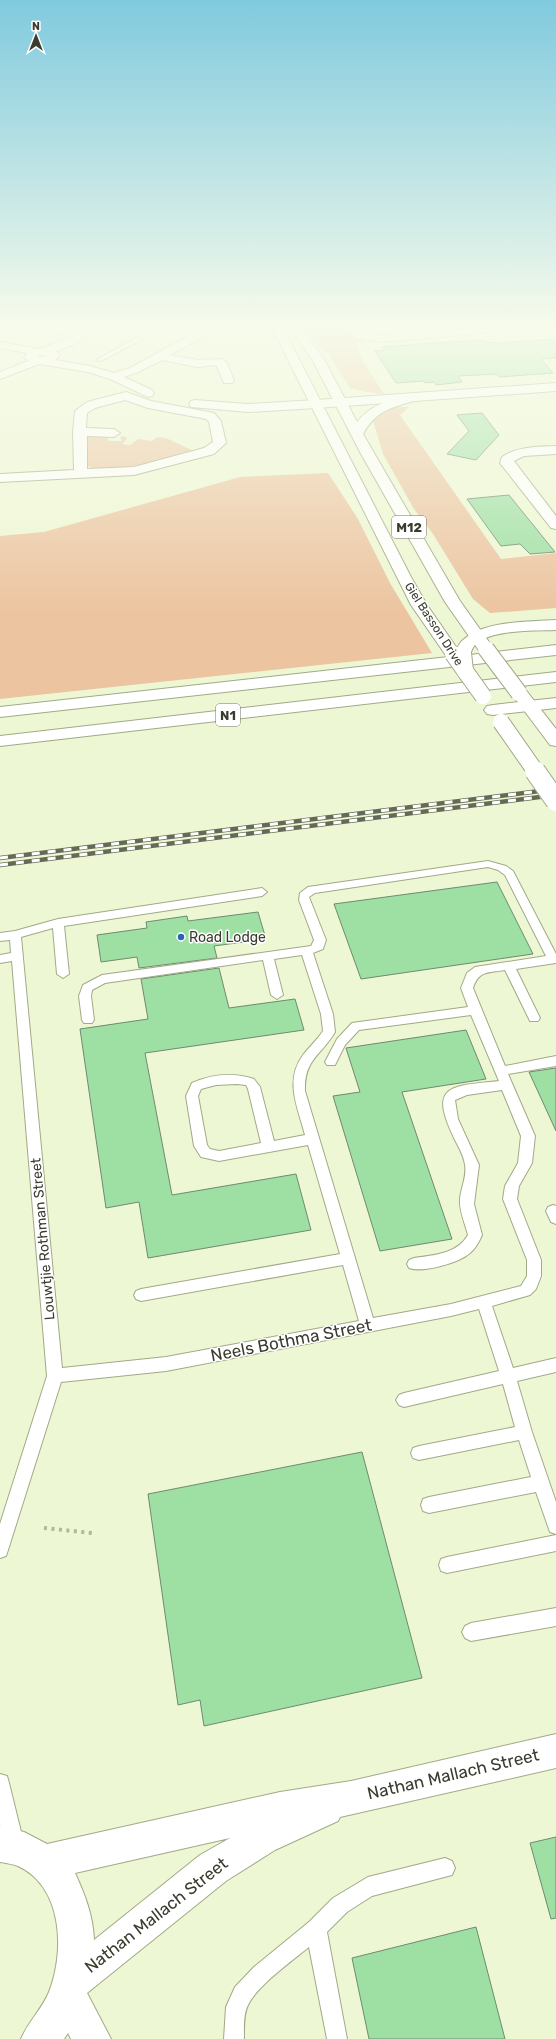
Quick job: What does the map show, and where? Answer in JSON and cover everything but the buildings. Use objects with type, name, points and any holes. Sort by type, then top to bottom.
[{"type":"main road","points":[[80,423],[81,475]]},
{"type":"main road","points":[[0,478],[81,475],[134,471],[209,451],[220,443],[215,423]]},
{"type":"main road","name":"Giel Basson Drive","points":[[326,423],[419,605],[458,653],[465,671],[556,801]]},
{"type":"main road","name":"Giel Basson Drive","points":[[352,423],[366,452],[453,602],[556,742]]},
{"type":"main road","points":[[357,433],[362,423]]},
{"type":"main road","points":[[79,432],[114,432]]},
{"type":"main road","points":[[556,450],[518,454],[511,456],[507,460],[507,463],[556,525]]},
{"type":"main road","points":[[458,653],[466,644],[481,642],[496,630],[556,625]]},
{"type":"main road","name":"N1","points":[[0,712],[556,650]]},
{"type":"main road","name":"N1","points":[[0,741],[556,677]]},
{"type":"main road","points":[[497,716],[529,706],[556,703]]},
{"type":"main road","name":"Nathan Mallach Street","points":[[44,1862],[280,1809],[351,1798],[556,1751]]},
{"type":"main road","name":"Nathan Mallach Street","points":[[69,1988],[213,1868],[263,1838],[351,1798]]},
{"type":"main road","points":[[7,1844],[30,1852],[44,1862],[59,1878],[69,1899],[76,1923],[77,1949],[69,1988],[52,2025],[40,2039]]},
{"type":"main road","points":[[69,1988],[92,2039]]},
{"type":"lane","points":[[88,1020],[85,996],[87,988],[102,979],[119,975],[307,951],[319,946],[320,940],[304,900],[304,896],[312,890],[488,864],[502,868],[509,874],[554,959],[479,970],[471,976],[467,988],[507,1086],[465,1090],[453,1094],[449,1099],[448,1108],[471,1162],[472,1175],[467,1199],[475,1235],[467,1250],[446,1259],[414,1264]]},
{"type":"lane","points":[[0,937],[15,935],[58,923],[262,892]]},
{"type":"lane","points":[[58,923],[62,974]]},
{"type":"lane","name":"Louwtjie Rothman Street","points":[[0,1550],[55,1376],[15,935]]},
{"type":"lane","points":[[307,951],[329,1024],[328,1032],[300,1070],[298,1080],[299,1091],[368,1326]]},
{"type":"lane","points":[[0,959],[17,956]]},
{"type":"lane","points":[[268,956],[277,995]]},
{"type":"lane","points":[[509,966],[534,1018]]},
{"type":"lane","points":[[332,1062],[334,1054],[348,1032],[356,1026],[475,1010]]},
{"type":"lane","points":[[501,1071],[556,1060]]},
{"type":"lane","points":[[269,1147],[254,1087],[250,1082],[230,1079],[204,1082],[196,1086],[192,1096],[201,1146],[206,1153],[219,1156],[269,1147],[313,1139]]},
{"type":"lane","name":"Neels Bothma Street","points":[[55,1376],[166,1364],[451,1310],[525,1291],[531,1285],[534,1276],[534,1260],[510,1199],[512,1186],[525,1163],[528,1136],[507,1086]]},
{"type":"lane","points":[[141,1295],[348,1258]]},
{"type":"lane","points":[[484,1302],[524,1432],[556,1526]]},
{"type":"lane","points":[[404,1400],[556,1365]]},
{"type":"lane","points":[[419,1453],[524,1432]]},
{"type":"lane","points":[[429,1505],[541,1483]]},
{"type":"lane","points":[[447,1565],[556,1543]]},
{"type":"lane","points":[[471,1632],[556,1617]]},
{"type":"lane","points":[[0,1783],[7,1844]]},
{"type":"lane","points":[[234,2039],[234,2020],[238,2002],[246,1988],[316,1929],[340,1905],[368,1887],[445,1868]]},
{"type":"lane","points":[[316,1929],[337,2039]]},
{"type":"path","points":[[44,1528],[92,1533]]},
{"type":"shaded area","points":[[374,423],[406,423],[501,559],[556,553],[556,608],[490,613],[473,599],[433,534],[414,509],[383,454]]},
{"type":"shaded area","points":[[91,435],[106,436],[109,441],[122,441],[120,437],[124,436],[127,439],[122,444],[130,445],[138,439],[152,441],[157,437],[166,438],[194,451],[139,465],[122,468],[95,469],[86,465],[85,438]]},
{"type":"shaded area","points":[[328,473],[358,519],[390,583],[432,653],[0,699],[0,536],[44,532],[240,477]]},
{"type":"railway","points":[[0,858],[556,789]]},
{"type":"railway","points":[[0,865],[556,795]]},
{"type":"place","name":"Road Lodge","points":[[181,937]]}]
